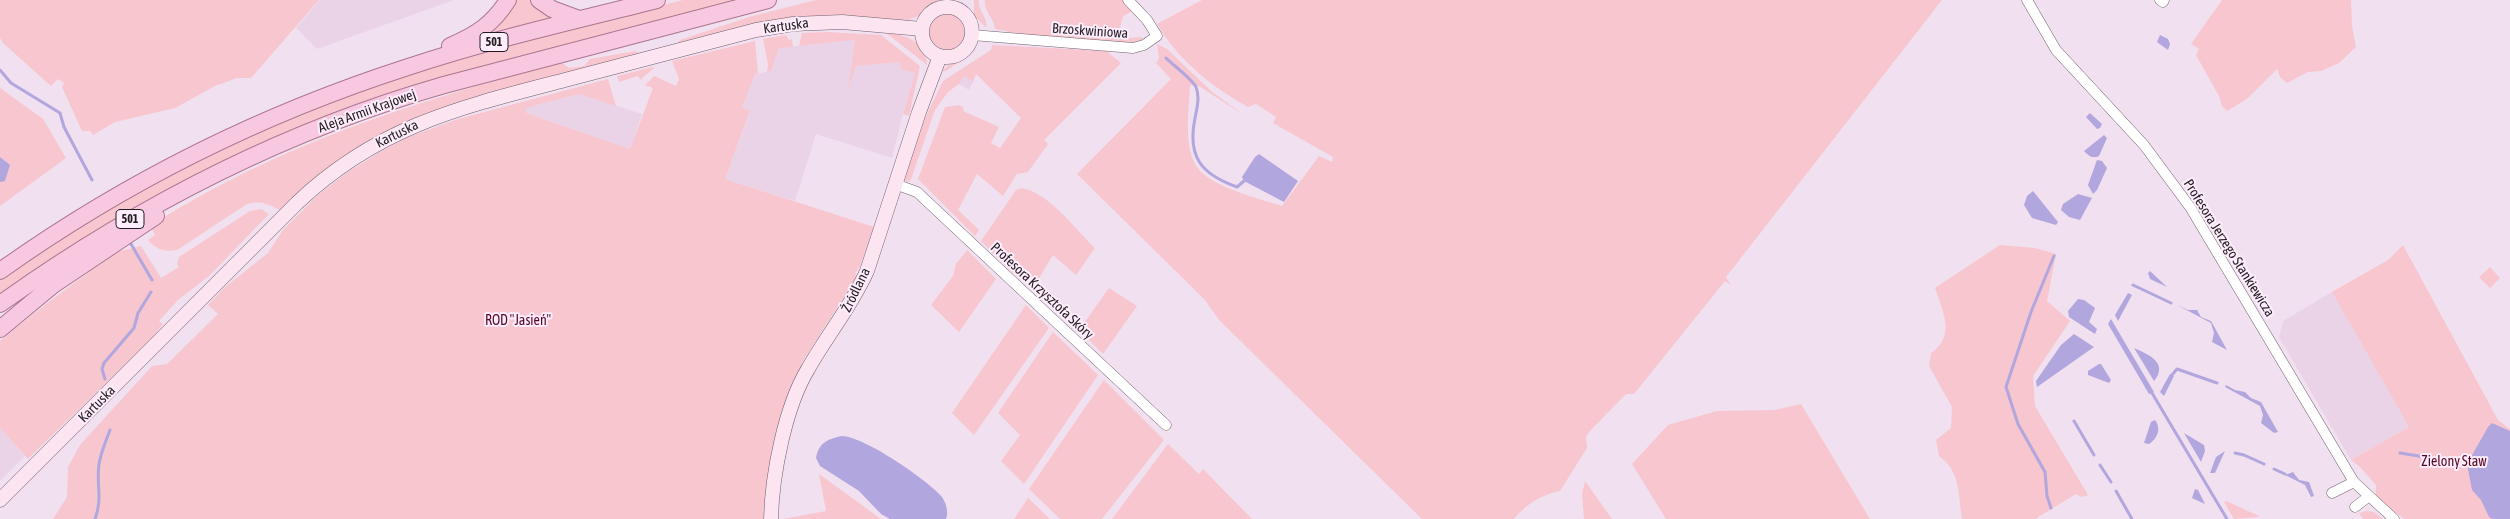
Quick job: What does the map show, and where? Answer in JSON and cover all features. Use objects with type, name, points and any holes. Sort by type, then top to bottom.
[{"type":"main road","points":[[410,66],[482,30],[493,21],[508,0]]},
{"type":"main road","points":[[539,0],[552,9],[578,19]]},
{"type":"main road","name":"Aleja Armii Krajowej","points":[[0,271],[83,215],[190,156],[289,110],[410,66],[578,19],[657,0]]},
{"type":"main road","name":"Aleja Armii Krajowej","points":[[0,304],[106,232],[162,201],[269,148],[328,124],[409,95],[613,39],[768,0]]},
{"type":"main road","points":[[0,329],[53,285],[119,240],[269,148]]},
{"type":"street","name":"Brzoskwiniowa","points":[[972,36],[1133,48],[1144,45],[1157,36],[1147,20],[1128,0]]},
{"type":"street","name":"Profesora Jerzego Stankiewicza","points":[[2027,0],[2056,50],[2144,145],[2190,207],[2354,482],[2368,497],[2394,519]]},
{"type":"street","points":[[2160,0],[2163,2],[2164,0]]},
{"type":"street","points":[[963,5],[970,21],[972,36],[966,48],[960,53],[940,56],[934,53],[925,43],[922,29],[927,17],[936,9],[963,5]]},
{"type":"street","name":"Kartuska","points":[[0,500],[297,202],[342,166],[384,139],[426,120],[469,105],[756,30],[826,22],[922,29]]},
{"type":"street","name":"Źródlana","points":[[770,519],[774,479],[781,445],[797,392],[807,370],[857,293],[940,56]]},
{"type":"street","name":"Profesora Krzysztofa Skóry","points":[[895,184],[917,192],[1166,425]]},
{"type":"street","points":[[2332,493],[2354,482]]},
{"type":"street","points":[[2355,507],[2368,497]]},
{"type":"shaded area","points":[[320,0],[454,0],[317,49],[296,28]]},
{"type":"shaded area","points":[[2160,35],[2168,39],[2170,44],[2168,50],[2157,42]]},
{"type":"shaded area","points":[[855,40],[849,86],[856,66],[901,62],[915,73],[892,158],[816,134],[795,201],[725,179],[750,112],[742,108],[755,74],[771,71],[779,48]]},
{"type":"shaded area","points":[[964,76],[973,82],[969,90],[959,84]]},
{"type":"shaded area","points":[[579,94],[642,114],[630,149],[526,113],[526,108]]},
{"type":"shaded area","points":[[2090,113],[2102,124],[2100,128],[2097,129],[2086,117]]},
{"type":"shaded area","points":[[2104,135],[2107,138],[2099,156],[2091,156],[2084,151]]},
{"type":"shaded area","points":[[1259,154],[1298,181],[1284,202],[1244,181],[1242,177]]},
{"type":"shaded area","points":[[0,157],[10,165],[5,181],[0,182]]},
{"type":"shaded area","points":[[2097,160],[2102,161],[2107,168],[2097,190],[2093,194],[2088,185]]},
{"type":"shaded area","points":[[2033,191],[2058,222],[2056,225],[2032,218],[2024,205],[2027,196]]},
{"type":"shaded area","points":[[2078,194],[2092,198],[2080,220],[2069,217],[2061,210],[2063,204]]},
{"type":"shaded area","points":[[2150,271],[2167,287],[2150,279],[2148,273]]},
{"type":"shaded area","points":[[2332,292],[2409,427],[2351,460],[2279,337],[2283,321]]},
{"type":"shaded area","points":[[2128,293],[2132,295],[2118,321],[2115,315]]},
{"type":"shaded area","points":[[2078,299],[2084,300],[2095,308],[2089,322],[2097,329],[2095,334],[2069,317],[2068,311]]},
{"type":"shaded area","points":[[2177,305],[2188,310],[2197,310],[2201,317],[2211,321],[2227,350],[2212,342],[2214,333],[2211,323]]},
{"type":"shaded area","points":[[2111,319],[2154,392],[2149,394],[2108,324]]},
{"type":"shaded area","points":[[2074,334],[2094,347],[2037,387],[2036,381],[2061,345]]},
{"type":"shaded area","points":[[2134,348],[2150,356],[2158,364],[2158,375],[2154,381]]},
{"type":"shaded area","points":[[2101,364],[2111,380],[2109,383],[2088,375],[2088,371]]},
{"type":"shaded area","points":[[2170,374],[2174,376],[2164,396],[2160,392]]},
{"type":"shaded area","points":[[2226,385],[2235,390],[2245,392],[2251,398],[2261,402],[2278,432],[2274,433],[2261,423],[2263,415],[2260,406],[2225,387]]},
{"type":"shaded area","points":[[2155,420],[2158,427],[2156,437],[2149,444],[2144,443],[2151,422]]},
{"type":"shaded area","name":"Zielony Staw","points":[[2492,423],[2510,431],[2510,519],[2493,519],[2489,517],[2481,500],[2472,490],[2467,464]]},
{"type":"shaded area","points":[[0,428],[25,456],[0,481]]},
{"type":"shaded area","points":[[2184,433],[2204,445],[2205,451],[2201,462]]},
{"type":"shaded area","points":[[841,436],[851,438],[878,450],[935,489],[946,505],[946,519],[890,519],[881,514],[859,491],[820,466],[816,458],[821,446],[827,441]]},
{"type":"shaded area","points":[[2225,451],[2215,473],[2210,473],[2216,457]]},
{"type":"shaded area","points":[[2293,472],[2299,480],[2309,482],[2314,496],[2311,497],[2305,485],[2285,475]]},
{"type":"shaded area","points":[[2195,489],[2198,490],[2205,504],[2192,498]]},
{"type":"green space","points":[[0,0],[319,0],[251,78],[237,78],[215,86],[175,108],[115,122],[93,135],[90,131],[82,131],[62,87],[64,83],[58,79],[51,86],[3,43],[0,38]]},
{"type":"green space","points":[[514,0],[531,0],[558,17],[484,36]]},
{"type":"green space","points":[[683,0],[746,0],[324,118],[0,296],[0,278],[58,240],[176,170],[265,126],[353,93],[435,66]]},
{"type":"green space","points":[[816,0],[949,0],[936,3],[921,15],[908,20],[837,17],[466,101],[412,121],[366,144],[344,157],[323,173],[280,210],[268,204],[247,204],[177,250],[161,250],[148,240],[155,235],[150,226],[198,197],[247,172],[349,128],[402,109],[508,77],[562,63],[569,68],[584,66],[590,59],[635,51],[639,53],[678,43],[680,40],[749,17]]},
{"type":"green space","points":[[974,0],[979,0],[986,21],[986,28],[974,15]]},
{"type":"green space","points":[[985,0],[1124,0],[1134,10],[1123,16],[1120,28],[1128,38],[1141,37],[1143,40],[1128,43],[1090,43],[995,29],[986,8]]},
{"type":"green space","points":[[1202,0],[1942,0],[1726,277],[1731,285],[1725,281],[1634,394],[1626,394],[1589,432],[1586,437],[1587,448],[1560,491],[1534,501],[1514,519],[1422,519],[1219,320],[1205,300],[1077,174],[1171,79],[1156,63],[1159,58],[1157,44],[1167,49],[1211,91],[1245,116],[1199,86],[1190,85],[1189,144],[1194,162],[1209,178],[1246,195],[1282,206],[1319,156],[1332,162],[1333,157],[1273,123],[1276,117],[1256,104],[1248,107],[1221,90],[1197,72],[1175,50],[1157,24]]},
{"type":"green space","points":[[2222,0],[2351,0],[2352,26],[2356,47],[2339,63],[2321,71],[2308,72],[2287,83],[2280,77],[2277,69],[2247,99],[2227,111],[2222,106],[2219,96],[2196,55],[2199,49],[2191,44]]},
{"type":"green space","points":[[944,11],[952,11],[963,17],[969,32],[963,47],[952,53],[944,53],[933,47],[927,36],[927,28],[933,17]]},
{"type":"green space","points":[[828,32],[881,35],[920,66],[909,116],[903,114],[915,73],[901,69],[900,62],[856,66],[848,91],[855,40],[799,46],[802,33]]},
{"type":"green space","points":[[885,32],[900,35],[914,41],[923,50],[927,65]]},
{"type":"green space","points":[[786,35],[789,40],[792,39],[793,47],[779,48],[771,71],[767,72],[768,64],[763,39]]},
{"type":"green space","name":"ROD \"Jasień\"","points":[[755,41],[758,73],[755,74],[742,108],[750,111],[725,179],[874,227],[861,264],[855,274],[857,277],[804,359],[790,392],[766,519],[53,519],[67,497],[68,467],[80,445],[152,366],[167,364],[218,314],[208,305],[225,287],[268,253],[283,230],[317,196],[345,174],[406,138],[458,119],[608,79],[616,106],[579,94],[526,108],[526,113],[630,149],[653,88],[645,85],[654,76],[676,86],[679,79],[672,61]]},
{"type":"green space","points":[[992,45],[1106,51],[1121,63],[1044,140],[1048,144],[1028,172],[1017,174],[1003,196],[977,174],[958,210],[979,230],[975,236],[918,179],[945,107],[960,105],[964,108],[963,111],[999,127],[991,143],[1000,148],[1021,118],[976,74],[973,82],[964,76],[959,84],[948,92],[935,110],[911,179],[908,182],[903,180],[925,118],[943,81],[991,50]]},
{"type":"green space","points":[[963,59],[946,71],[942,71],[947,66]]},
{"type":"green space","points":[[654,68],[640,80],[638,76],[619,82],[617,76]]},
{"type":"green space","points":[[0,88],[43,119],[66,158],[0,206]]},
{"type":"green space","points":[[1022,188],[1032,191],[1052,204],[1095,248],[1076,275],[1053,255],[1035,285],[1025,275],[1013,273],[981,241],[1016,190]]},
{"type":"green space","points":[[261,209],[269,214],[209,276],[178,300],[159,321],[163,324],[151,339],[28,459],[0,428],[0,341],[116,252],[141,246],[161,278],[179,267],[177,264],[179,257],[250,211]]},
{"type":"green space","points":[[2000,245],[2035,248],[2056,254],[2047,301],[2070,321],[2033,376],[2035,406],[2088,495],[2082,497],[2076,494],[2035,519],[1962,519],[1955,476],[1946,462],[1939,456],[1936,440],[1951,428],[1952,407],[1929,366],[1931,353],[1939,346],[1945,331],[1944,315],[1935,288]]},
{"type":"green space","points":[[2403,245],[2498,420],[2510,429],[2510,519],[2404,519],[2376,497],[2376,485],[2351,460],[2409,427],[2332,292],[2388,260]]},
{"type":"green space","points":[[967,250],[996,279],[959,332],[931,305],[953,276],[956,264]]},
{"type":"green space","points":[[2490,267],[2500,278],[2490,288],[2479,277]]},
{"type":"green space","points":[[1109,288],[1137,306],[1103,354],[1079,330]]},
{"type":"green space","points":[[1026,305],[1049,328],[974,435],[952,413]]},
{"type":"green space","points":[[1053,332],[1098,375],[1024,484],[1001,461],[1020,435],[998,413]]},
{"type":"green space","points":[[1104,380],[1164,440],[1102,519],[1060,519],[1029,489]]},
{"type":"green space","points":[[1801,404],[1870,519],[1666,519],[1632,464],[1668,425],[1717,411],[1775,410]]},
{"type":"green space","points":[[1168,444],[1199,474],[1203,469],[1252,519],[1112,519]]},
{"type":"green space","points":[[819,474],[881,519],[783,519],[826,511]]},
{"type":"green space","points":[[1585,481],[1612,519],[1584,519],[1582,494]]},
{"type":"green space","points":[[1028,498],[1050,519],[1014,519]]},
{"type":"green space","points":[[2226,501],[2259,517],[2234,519],[2224,502]]},
{"type":"green space","points":[[2374,512],[2383,519],[2363,519],[2359,513]]},
{"type":"waterway","points":[[1166,58],[1187,76],[1196,87],[1198,99],[1193,143],[1195,154],[1200,162],[1206,170],[1225,182],[1237,187],[1244,181]]},
{"type":"waterway","points":[[0,70],[11,83],[60,113],[64,127],[92,180]]},
{"type":"waterway","points":[[131,244],[152,280]]},
{"type":"waterway","points":[[2051,508],[2047,496],[2045,472],[2018,424],[2006,387],[2031,312],[2054,256]]},
{"type":"waterway","points":[[2133,285],[2171,303]]},
{"type":"waterway","points":[[105,379],[102,369],[104,363],[134,328],[138,313],[151,292]]},
{"type":"waterway","points":[[2172,375],[2177,369],[2217,383]]},
{"type":"waterway","points":[[2152,393],[2227,519]]},
{"type":"waterway","points":[[2074,421],[2094,455]]},
{"type":"waterway","points":[[95,519],[99,504],[99,464],[110,430]]},
{"type":"waterway","points":[[2235,453],[2264,464]]},
{"type":"waterway","points":[[2400,453],[2431,458]]},
{"type":"waterway","points":[[2100,465],[2111,482]]},
{"type":"waterway","points":[[2274,469],[2285,474]]},
{"type":"waterway","points":[[2116,491],[2132,519]]}]
